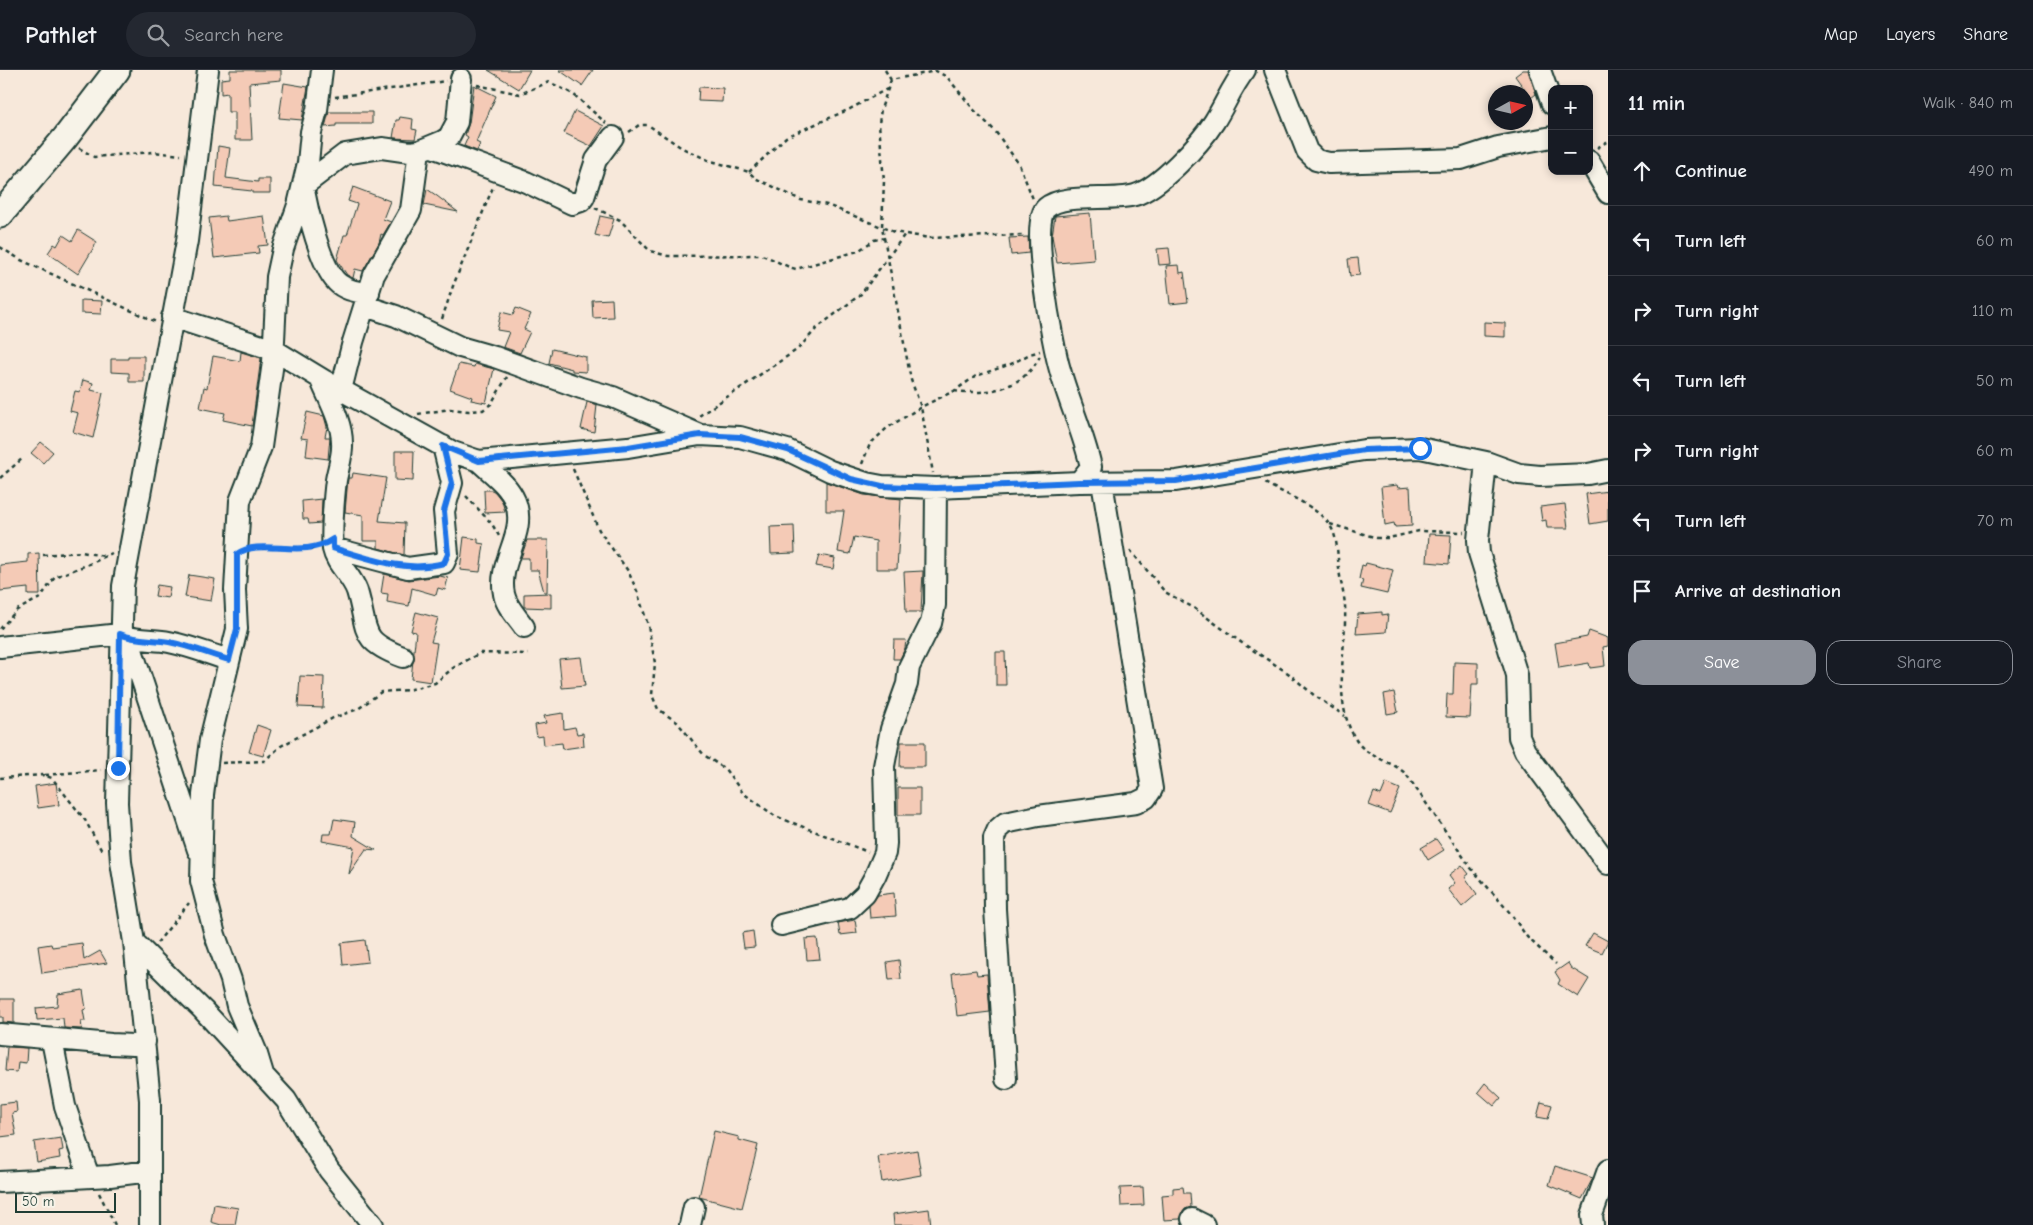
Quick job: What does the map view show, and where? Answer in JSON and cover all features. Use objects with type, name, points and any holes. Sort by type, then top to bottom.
[{"type":"main road","points":[[0,215],[65,138],[117,70]]},
{"type":"street","points":[[150,1225],[150,1100],[140,949],[121,862],[117,803],[124,636],[123,586],[187,241],[208,70]]},
{"type":"street","points":[[263,1074],[256,1051],[237,1006],[201,881],[206,762],[237,629],[237,554],[240,501],[261,447],[274,350],[277,277],[285,242],[308,164],[311,132],[319,98],[322,70]]},
{"type":"street","points":[[1079,482],[1091,467],[1077,417],[1060,370],[1049,318],[1039,227],[1046,208],[1058,203],[1120,198],[1145,192],[1157,185],[1214,123],[1245,70]]},
{"type":"street","points":[[1275,70],[1308,151],[1316,160],[1328,163],[1461,160],[1498,147],[1548,138]]},
{"type":"street","points":[[1540,70],[1548,93]]},
{"type":"street","points":[[303,186],[345,154],[382,148],[410,152],[426,149],[449,137],[457,122],[460,79]]},
{"type":"street","points":[[426,149],[499,172],[526,182],[572,204],[577,204],[584,197],[596,160],[613,137]]},
{"type":"street","points":[[341,390],[353,342],[381,262],[411,210],[426,149]]},
{"type":"street","points":[[1593,168],[1608,193]]},
{"type":"street","points":[[303,186],[309,220],[334,279],[396,316],[460,347],[613,397],[693,432],[740,437],[788,450],[851,479],[882,486],[936,488],[1079,482],[1176,481],[1364,450],[1420,448],[1486,462],[1519,474],[1540,476],[1588,474],[1608,470]]},
{"type":"street","points":[[171,322],[274,350],[341,390],[443,446],[479,461],[501,482],[515,500],[518,523],[517,537],[509,553],[505,572],[504,595],[524,627]]},
{"type":"street","points":[[320,378],[339,426],[342,442],[336,482],[333,544],[335,555],[353,581],[365,630],[370,638],[387,651],[403,657]]},
{"type":"street","points":[[479,461],[628,447],[693,432]]},
{"type":"street","points":[[333,544],[408,568],[444,563],[448,554],[444,511],[452,483],[443,446]]},
{"type":"street","points":[[1486,462],[1478,540],[1479,552],[1518,676],[1519,737],[1524,751],[1608,864]]},
{"type":"street","points":[[1006,1079],[995,909],[994,838],[998,829],[1005,824],[1038,816],[1136,802],[1146,798],[1152,789],[1102,482]]},
{"type":"street","points":[[781,925],[850,908],[865,894],[885,853],[887,828],[884,766],[890,729],[906,684],[909,667],[931,623],[935,605],[936,488]]},
{"type":"street","points":[[124,636],[201,858]]},
{"type":"street","points":[[0,647],[124,636],[170,642],[229,660]]},
{"type":"street","points":[[140,949],[203,1010],[286,1100],[329,1170],[373,1225]]},
{"type":"street","points":[[0,1034],[52,1040],[133,1045],[145,1042]]},
{"type":"street","points":[[52,1040],[65,1106],[89,1177]]},
{"type":"street","points":[[1593,1225],[1592,1215],[1608,1170]]},
{"type":"street","points":[[0,1182],[89,1177],[150,1171]]},
{"type":"path","points":[[885,70],[891,80]]},
{"type":"path","points":[[319,98],[346,97],[380,89],[449,81],[457,77],[468,84],[520,94],[551,82],[573,94],[608,124],[613,137],[622,137],[639,125],[648,125],[682,148],[708,160],[749,172],[762,182],[801,200],[827,205],[905,234],[920,238],[960,239],[1039,227],[1019,164],[995,131],[975,111],[947,77],[936,71],[891,80]]},
{"type":"path","points":[[891,80],[881,109],[879,124],[884,181],[882,227],[911,380],[921,407],[936,488]]},
{"type":"path","points":[[749,172],[786,137],[850,109],[888,88]]},
{"type":"path","points":[[65,138],[94,157],[153,152],[198,154]]},
{"type":"path","points":[[435,334],[499,172]]},
{"type":"path","points":[[577,204],[600,209],[620,220],[650,251],[668,256],[761,255],[772,258],[786,267],[796,269],[858,251],[874,240],[885,238]]},
{"type":"path","points":[[693,432],[713,404],[741,390],[798,349],[817,328],[861,294],[905,234]]},
{"type":"path","points":[[0,247],[21,260],[108,302],[154,322],[171,322]]},
{"type":"path","points":[[851,479],[861,466],[870,444],[887,428],[921,407],[954,392],[976,376],[1012,364],[1042,350],[1029,373],[1017,382],[992,390],[969,393],[954,392]]},
{"type":"path","points":[[395,420],[450,409],[483,410],[491,404],[515,365]]},
{"type":"path","points":[[568,453],[576,478],[600,530],[628,571],[638,591],[655,663],[652,695],[658,710],[677,722],[698,748],[725,769],[743,793],[775,816],[859,849],[885,853]]},
{"type":"path","points":[[0,478],[23,458]]},
{"type":"path","points":[[1248,470],[1328,523],[1377,538],[1389,538],[1420,530],[1456,533],[1480,529]]},
{"type":"path","points":[[452,483],[492,524],[509,553]]},
{"type":"path","points":[[1328,523],[1335,537],[1344,597],[1341,675],[1347,717],[1356,740],[1366,750],[1390,762],[1406,774],[1471,868],[1511,914],[1527,937],[1556,964]]},
{"type":"path","points":[[1109,532],[1125,543],[1165,592],[1194,608],[1242,643],[1288,672],[1315,696],[1347,717]]},
{"type":"path","points":[[237,554],[248,547],[268,549],[315,548],[333,544]]},
{"type":"path","points":[[0,628],[16,610],[40,598],[55,577],[132,545]]},
{"type":"path","points":[[43,555],[81,552],[105,556]]},
{"type":"path","points":[[206,762],[246,763],[264,761],[281,746],[318,726],[358,710],[381,692],[408,690],[435,683],[454,668],[480,654],[528,654]]},
{"type":"path","points":[[0,778],[118,768]]},
{"type":"path","points":[[43,775],[52,778],[75,805],[99,848],[108,858],[121,862]]},
{"type":"path","points":[[140,949],[189,904],[201,881]]},
{"type":"path","points":[[89,1177],[115,1225]]},
{"type":"building","points":[[230,70],[281,70],[281,80],[249,83],[252,140],[235,140],[235,112],[228,112],[228,93],[221,94],[221,79],[230,78]]},
{"type":"building","points":[[488,70],[530,70],[519,89]]},
{"type":"building","points":[[559,70],[593,70],[582,86]]},
{"type":"building","points":[[1523,70],[1528,70],[1533,85],[1522,85],[1515,76]]},
{"type":"building","points":[[284,83],[308,87],[302,120],[279,118]]},
{"type":"building","points":[[474,85],[496,96],[476,142],[480,144],[477,151],[464,146],[468,137],[465,135],[469,123]]},
{"type":"building","points":[[1533,85],[1536,94],[1533,96]]},
{"type":"building","points":[[699,87],[723,88],[722,102],[698,101]]},
{"type":"building","points":[[575,111],[604,126],[591,146],[564,133]]},
{"type":"building","points":[[329,112],[372,112],[372,124],[336,124],[336,126],[325,127]]},
{"type":"building","points":[[400,117],[413,119],[412,129],[417,130],[415,139],[393,138],[396,120],[399,120]]},
{"type":"building","points":[[218,146],[230,148],[226,178],[258,182],[258,179],[270,179],[270,193],[252,193],[252,191],[215,187]]},
{"type":"building","points":[[353,187],[390,201],[383,219],[391,222],[383,235],[381,234],[379,243],[363,271],[355,269],[353,278],[347,275],[337,260],[344,235],[347,235],[357,204],[348,201]]},
{"type":"building","points":[[427,189],[437,196],[458,212],[424,205]]},
{"type":"building","points":[[1090,213],[1094,260],[1057,263],[1052,236],[1055,216]]},
{"type":"building","points":[[226,216],[227,221],[264,216],[268,245],[258,246],[259,253],[214,258],[209,218]]},
{"type":"building","points":[[600,216],[614,219],[608,238],[595,235]]},
{"type":"building","points":[[78,230],[97,242],[78,274],[48,253],[54,244],[57,246],[63,235],[72,241]]},
{"type":"building","points":[[1028,237],[1029,253],[1011,255],[1009,238]]},
{"type":"building","points":[[1169,248],[1171,264],[1159,265],[1157,249]]},
{"type":"building","points":[[1358,258],[1360,275],[1350,276],[1348,259]]},
{"type":"building","points":[[1179,265],[1180,273],[1184,272],[1188,302],[1170,304],[1166,266]]},
{"type":"building","points":[[612,299],[613,317],[593,318],[592,300]]},
{"type":"building","points":[[81,300],[102,301],[101,314],[81,313]]},
{"type":"building","points":[[516,308],[531,314],[524,329],[530,332],[520,353],[503,347],[509,332],[497,330],[501,312],[513,315]]},
{"type":"building","points":[[1484,322],[1505,323],[1505,337],[1484,336]]},
{"type":"building","points":[[552,349],[586,357],[586,372],[572,371],[572,369],[549,363]]},
{"type":"building","points":[[241,352],[261,358],[252,426],[223,420],[225,413],[200,408],[204,387],[207,388],[213,356],[240,361]]},
{"type":"building","points":[[128,356],[144,356],[144,382],[129,382],[129,373],[111,372],[111,359],[128,359]]},
{"type":"building","points":[[459,364],[474,367],[475,364],[494,369],[486,403],[471,400],[472,397],[450,389]]},
{"type":"building","points":[[83,380],[93,383],[91,390],[103,393],[93,438],[73,432],[78,413],[70,411],[75,391],[80,392]]},
{"type":"building","points":[[587,402],[597,405],[594,432],[581,429]]},
{"type":"building","points":[[307,412],[324,416],[327,427],[325,437],[330,437],[328,459],[306,456],[308,439],[301,438]]},
{"type":"building","points":[[41,442],[53,452],[43,463],[31,453]]},
{"type":"building","points":[[395,451],[414,451],[413,481],[395,480]]},
{"type":"building","points":[[353,473],[386,478],[379,521],[405,523],[404,555],[378,548],[378,541],[363,541],[363,515],[345,512],[348,478],[352,478]]},
{"type":"building","points":[[826,482],[864,495],[901,499],[897,569],[876,569],[876,541],[854,537],[850,554],[838,552],[844,511],[826,511]]},
{"type":"building","points":[[1397,485],[1398,488],[1410,487],[1412,526],[1395,527],[1394,523],[1385,525],[1381,487]]},
{"type":"building","points":[[484,490],[495,492],[502,501],[505,512],[485,513]]},
{"type":"building","points":[[1608,491],[1608,521],[1590,524],[1586,494]]},
{"type":"building","points":[[322,499],[321,523],[309,524],[308,519],[303,519],[302,501]]},
{"type":"building","points":[[1565,504],[1568,528],[1547,528],[1546,520],[1542,521],[1540,507]]},
{"type":"building","points":[[794,526],[795,553],[771,554],[770,527]]},
{"type":"building","points":[[1429,534],[1451,535],[1449,564],[1427,562]]},
{"type":"building","points":[[464,537],[478,539],[478,543],[484,544],[480,572],[460,570]]},
{"type":"building","points":[[527,540],[548,540],[547,592],[544,592],[538,570],[529,570],[529,558],[521,558]]},
{"type":"building","points":[[39,553],[40,595],[28,595],[28,588],[0,591],[0,565],[28,562],[28,554]]},
{"type":"building","points":[[819,555],[835,558],[833,569],[816,566]]},
{"type":"building","points":[[1366,563],[1393,570],[1387,594],[1361,588],[1363,580],[1359,579],[1362,565],[1365,566]]},
{"type":"building","points":[[923,571],[921,612],[906,612],[904,572]]},
{"type":"building","points":[[384,574],[409,580],[440,576],[448,578],[445,590],[438,588],[436,595],[412,588],[409,606],[387,602],[388,594],[381,593]]},
{"type":"building","points":[[189,575],[215,579],[211,601],[185,597]]},
{"type":"building","points":[[157,585],[170,587],[168,598],[155,596]]},
{"type":"building","points":[[551,593],[551,608],[524,607],[524,594]]},
{"type":"building","points":[[416,612],[438,618],[431,642],[437,643],[431,682],[411,679],[416,632],[411,631]]},
{"type":"building","points":[[1382,612],[1382,615],[1388,614],[1386,632],[1356,634],[1358,614]]},
{"type":"building","points":[[1589,631],[1608,638],[1608,646],[1603,647],[1605,666],[1590,668],[1589,663],[1559,668],[1555,643],[1587,637]]},
{"type":"building","points":[[894,640],[906,640],[900,659],[893,659]]},
{"type":"building","points":[[996,652],[1005,652],[1006,685],[996,685]]},
{"type":"building","points":[[581,657],[585,686],[562,688],[559,659]]},
{"type":"building","points":[[1454,662],[1478,663],[1478,684],[1472,684],[1470,718],[1446,717],[1447,694],[1453,694]]},
{"type":"building","points":[[300,676],[324,677],[323,708],[298,707]]},
{"type":"building","points":[[1394,692],[1398,712],[1387,714],[1384,694]]},
{"type":"building","points":[[563,713],[564,729],[575,727],[577,734],[583,733],[584,746],[563,749],[562,743],[544,745],[543,736],[537,737],[535,725],[546,723],[544,716]]},
{"type":"building","points":[[257,725],[271,730],[263,756],[249,752]]},
{"type":"building","points":[[901,742],[925,742],[925,767],[900,767]]},
{"type":"building","points":[[56,783],[59,805],[38,808],[35,786]]},
{"type":"building","points":[[1386,783],[1400,789],[1390,813],[1369,805],[1374,792],[1381,795]]},
{"type":"building","points":[[898,788],[920,788],[920,815],[898,815]]},
{"type":"building","points":[[334,819],[355,822],[353,836],[376,850],[366,849],[349,874],[354,847],[322,841],[323,834],[331,834]]},
{"type":"building","points":[[1436,839],[1444,850],[1428,860],[1421,848]]},
{"type":"building","points":[[1462,865],[1469,874],[1465,877],[1477,894],[1462,907],[1448,889],[1455,883],[1449,875]]},
{"type":"building","points":[[894,893],[896,916],[870,918],[869,906],[878,895]]},
{"type":"building","points":[[855,920],[857,933],[840,935],[838,923]]},
{"type":"building","points":[[753,931],[755,947],[744,948],[742,933]]},
{"type":"building","points":[[1593,933],[1608,941],[1602,953],[1585,946]]},
{"type":"building","points":[[817,938],[820,959],[807,960],[805,939]]},
{"type":"building","points":[[365,940],[368,962],[343,965],[341,943]]},
{"type":"building","points":[[82,943],[84,960],[100,951],[107,963],[42,973],[38,946],[51,944],[52,947]]},
{"type":"building","points":[[899,960],[901,979],[889,980],[887,962]]},
{"type":"building","points":[[1568,963],[1571,968],[1589,979],[1578,997],[1558,984],[1560,980],[1555,972]]},
{"type":"building","points":[[976,970],[977,975],[987,974],[990,1012],[957,1016],[952,973]]},
{"type":"building","points":[[83,990],[86,1009],[83,1010],[85,1021],[81,1021],[82,1029],[64,1028],[63,1018],[37,1020],[36,1008],[57,1006],[58,994]]},
{"type":"building","points":[[0,999],[14,999],[14,1023],[3,1022],[3,1017],[0,1017]]},
{"type":"building","points":[[7,1047],[27,1048],[26,1063],[18,1062],[17,1072],[5,1071]]},
{"type":"building","points":[[1485,1083],[1501,1098],[1494,1106],[1478,1092]]},
{"type":"building","points":[[16,1102],[17,1112],[12,1113],[16,1135],[0,1137],[0,1104]]},
{"type":"building","points":[[1541,1102],[1552,1105],[1548,1119],[1537,1117]]},
{"type":"building","points":[[714,1131],[739,1137],[739,1140],[758,1145],[742,1208],[699,1197]]},
{"type":"building","points":[[61,1138],[63,1150],[59,1151],[60,1158],[37,1162],[34,1142]]},
{"type":"building","points":[[917,1150],[921,1175],[882,1182],[878,1157]]},
{"type":"building","points":[[1555,1166],[1593,1178],[1582,1199],[1549,1185]]},
{"type":"building","points":[[1143,1187],[1144,1205],[1121,1206],[1120,1188]]},
{"type":"building","points":[[1183,1187],[1184,1193],[1190,1193],[1191,1207],[1185,1209],[1180,1219],[1164,1220],[1162,1195],[1173,1194],[1173,1188]]},
{"type":"building","points":[[214,1204],[238,1208],[235,1225],[221,1225],[211,1222]]},
{"type":"building","points":[[929,1209],[931,1225],[894,1225],[893,1214]]},
{"type":"route","points":[[118,768],[120,634],[128,638],[170,642],[188,646],[229,660],[237,629],[235,590],[237,554],[248,547],[260,549],[315,548],[324,546],[333,539],[333,548],[388,564],[416,568],[444,563],[448,554],[443,521],[445,501],[452,483],[443,446],[453,452],[479,461],[628,447],[700,435],[740,437],[788,450],[830,471],[851,479],[882,486],[936,488],[1079,482],[1176,481],[1364,450],[1420,448]]}]
